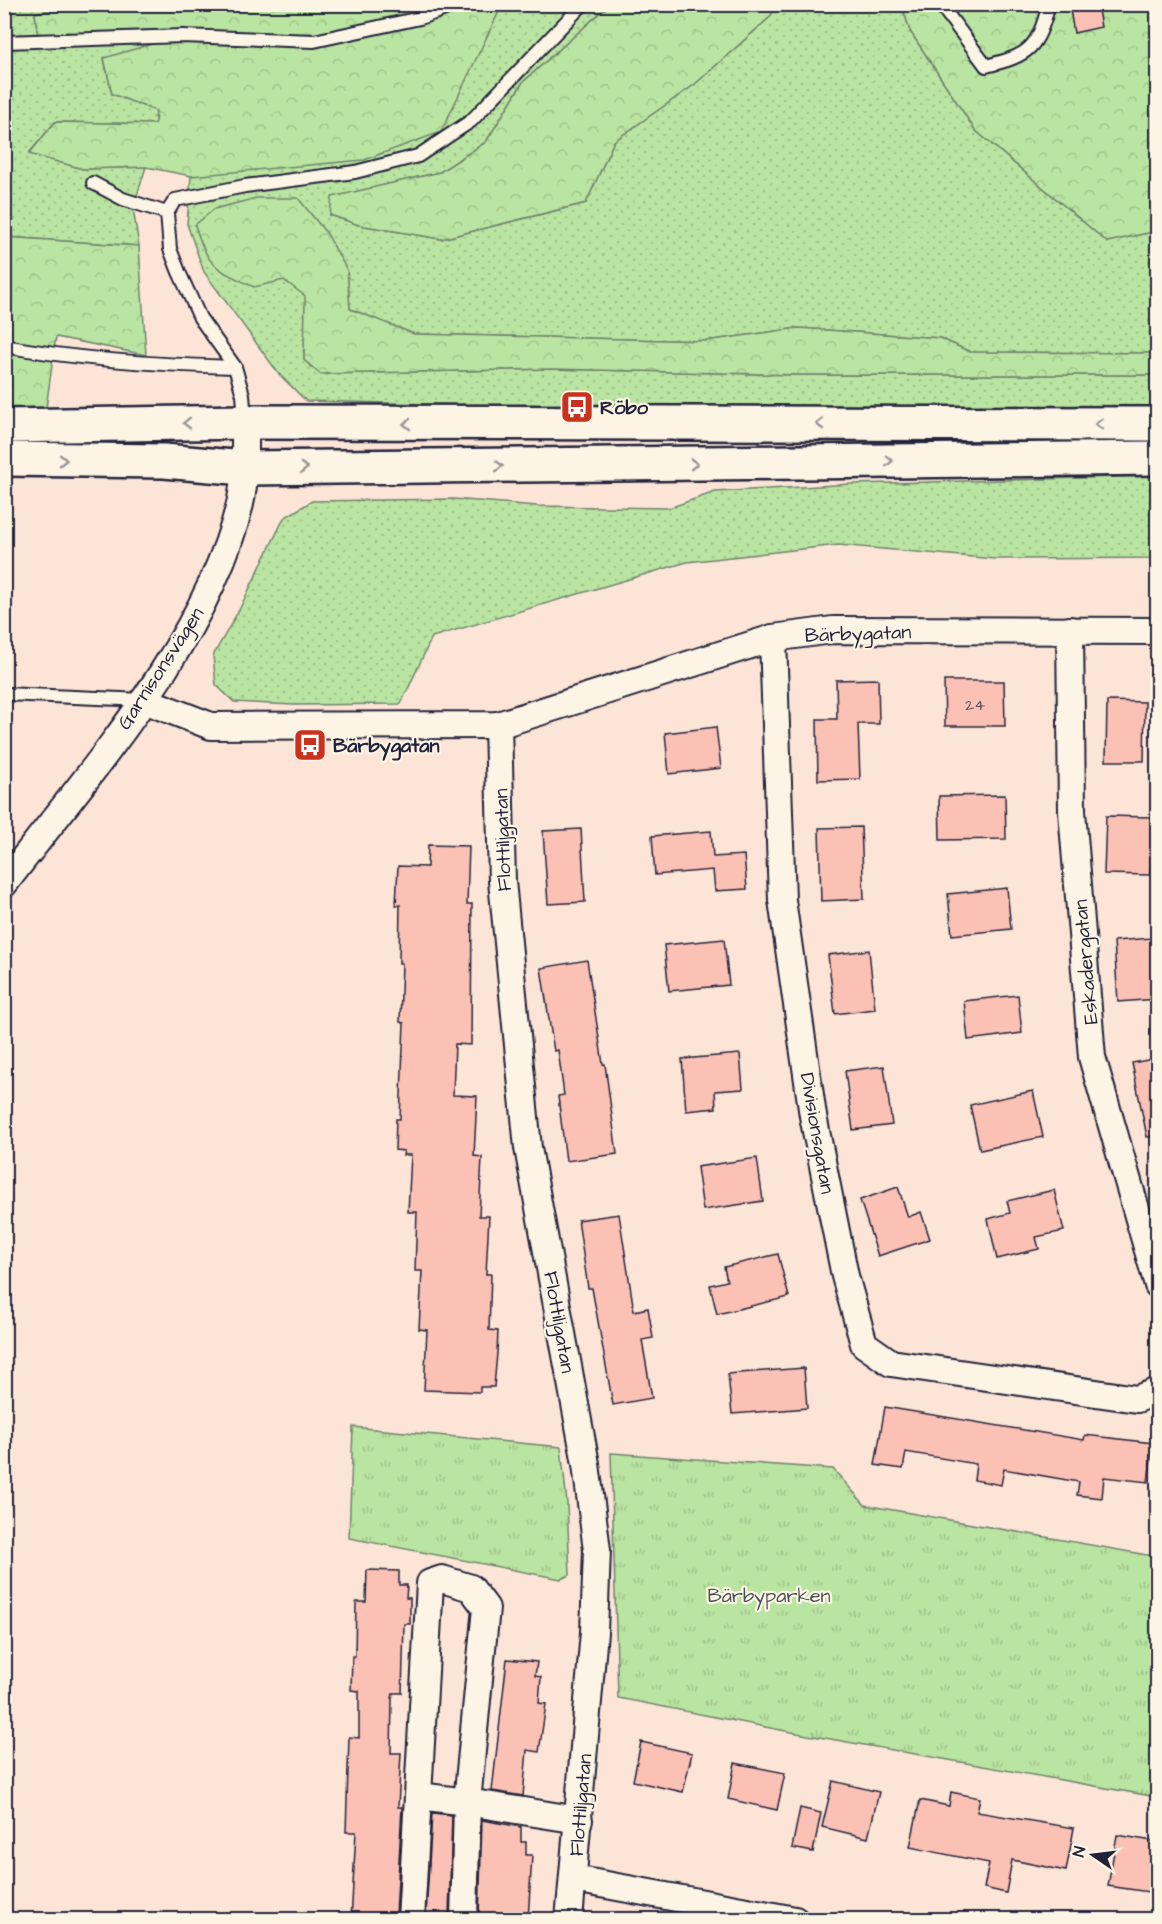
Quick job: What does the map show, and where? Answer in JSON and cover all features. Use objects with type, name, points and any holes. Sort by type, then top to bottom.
[{"type":"main road","points":[[4,426],[245,422],[1158,424]]},
{"type":"main road","points":[[4,459],[164,461],[246,468],[1158,459]]},
{"type":"street","name":"Garnisonsvägen","points":[[4,884],[144,700],[198,614],[226,553],[240,502],[246,468],[245,422]]},
{"type":"street","name":"Bärbygatan","points":[[144,700],[211,726],[498,725],[773,638],[833,630],[1158,631]]},
{"type":"street","name":"Eskadergatan","points":[[1070,630],[1072,811],[1092,1057],[1158,1285]]},
{"type":"street","name":"Divisionsgatan","points":[[773,638],[782,900],[813,1116],[845,1276],[864,1344],[891,1364],[1147,1395]]},
{"type":"street","name":"Flottiljgatan","points":[[498,725],[502,881],[528,1148],[586,1464],[597,1550],[594,1632],[569,1920]]},
{"type":"street","points":[[411,1920],[430,1583],[442,1579],[471,1588],[486,1608],[467,1802],[464,1920]]},
{"type":"street","points":[[419,1796],[579,1820]]},
{"type":"street","points":[[574,1879],[795,1920]]},
{"type":"lane","points":[[4,42],[183,36],[314,41],[420,18],[459,4]]},
{"type":"lane","points":[[569,19],[574,4]]},
{"type":"lane","points":[[245,422],[243,395],[235,367],[200,318],[170,249],[166,213],[175,200],[205,193],[355,172],[418,156],[471,121],[583,4]]},
{"type":"lane","points":[[940,4],[986,66],[1021,57],[1042,33],[1049,4]]},
{"type":"lane","points":[[93,183],[123,199],[166,213]]},
{"type":"lane","points":[[4,346],[53,355],[162,366],[235,367]]},
{"type":"lane","points":[[4,694],[144,700]]},
{"type":"shaded area","points":[[5,287],[9,287],[5,360]]},
{"type":"green space","points":[[81,4],[502,5],[441,132],[364,160],[191,176],[146,167],[83,169],[29,154],[55,122],[155,124],[156,111],[112,94],[104,58],[152,44],[149,30],[38,36],[35,13]]},
{"type":"green space","points":[[4,5],[81,5],[35,13],[38,36],[149,30],[152,44],[104,59],[112,94],[156,111],[155,124],[55,122],[29,153],[83,169],[146,167],[133,208],[139,246],[5,237]]},
{"type":"green space","points":[[502,5],[609,5],[523,82],[486,142],[440,172],[333,197],[330,215],[359,225],[441,239],[586,203],[614,141],[694,85],[770,17],[776,5],[902,5],[910,31],[975,130],[1107,242],[1157,231],[1157,353],[970,352],[940,338],[798,328],[706,341],[414,334],[350,309],[347,270],[284,280],[306,296],[304,360],[320,374],[552,369],[801,375],[1157,375],[1157,412],[777,412],[306,401],[279,374],[204,272],[187,224],[191,176],[440,132]]},
{"type":"green space","points":[[609,5],[776,5],[770,17],[694,85],[614,141],[586,203],[441,239],[359,225],[330,215],[332,197],[440,172],[486,142],[523,82]]},
{"type":"green space","points":[[902,5],[1157,5],[1157,231],[1107,242],[975,130],[910,31]]},
{"type":"green space","points":[[257,198],[298,198],[327,234],[347,270],[350,309],[414,334],[706,341],[798,328],[940,338],[970,352],[1157,353],[1157,375],[801,375],[552,369],[320,374],[304,360],[305,296],[284,280],[254,287],[230,275],[209,259],[200,239],[195,225],[214,209]]},
{"type":"green space","points":[[4,237],[139,246],[146,355],[56,337],[46,408],[5,408],[9,288],[5,287]]},
{"type":"green space","points":[[1157,476],[1157,558],[995,559],[838,545],[687,562],[432,637],[401,704],[294,705],[234,702],[216,685],[213,656],[240,608],[284,518],[312,501],[453,499],[537,506],[669,508],[715,492],[852,484]]},
{"type":"green space","points":[[353,1427],[561,1447],[567,1503],[570,1575],[561,1579],[349,1538]]},
{"type":"green space","name":"Bärbyparken","points":[[611,1453],[833,1469],[865,1505],[1147,1555],[1157,1554],[1157,1797],[791,1732],[618,1698]]},
{"type":"building","points":[[1069,4],[1097,4],[1101,27],[1074,33]]},
{"type":"building","points":[[878,679],[879,724],[858,724],[860,779],[818,780],[817,719],[837,719],[836,680]]},
{"type":"building","points":[[944,681],[1004,681],[1005,726],[945,726]]},
{"type":"building","points":[[1107,701],[1145,702],[1144,761],[1106,761]]},
{"type":"building","points":[[716,727],[721,768],[669,774],[665,733]]},
{"type":"building","points":[[1005,795],[1006,839],[940,840],[939,796]]},
{"type":"building","points":[[1106,816],[1152,817],[1150,875],[1104,874]]},
{"type":"building","points":[[861,827],[864,899],[821,901],[819,828]]},
{"type":"building","points":[[581,829],[585,902],[548,904],[543,831]]},
{"type":"building","points":[[711,831],[713,857],[744,855],[747,889],[715,891],[713,870],[655,875],[652,836]]},
{"type":"building","points":[[428,845],[469,846],[467,904],[472,904],[471,1045],[455,1044],[453,1095],[477,1096],[474,1156],[482,1157],[479,1216],[489,1216],[486,1274],[491,1274],[489,1330],[498,1331],[497,1353],[494,1387],[480,1387],[480,1392],[424,1390],[427,1330],[419,1329],[422,1271],[415,1271],[417,1212],[408,1212],[411,1155],[403,1155],[404,1151],[395,1150],[396,1119],[400,1119],[404,1023],[400,1022],[402,963],[399,963],[400,905],[396,905],[398,866],[427,867]]},
{"type":"building","points":[[1007,888],[1011,929],[952,935],[948,894]]},
{"type":"building","points":[[1152,938],[1157,999],[1118,1002],[1114,941]]},
{"type":"building","points":[[724,939],[729,985],[669,991],[664,945]]},
{"type":"building","points":[[869,950],[875,1009],[835,1014],[828,955]]},
{"type":"building","points":[[587,960],[603,1064],[605,1064],[617,1154],[566,1161],[558,1096],[564,1095],[558,1050],[554,1051],[541,968]]},
{"type":"building","points":[[1018,995],[1022,1033],[968,1040],[964,1001]]},
{"type":"building","points":[[740,1054],[743,1089],[715,1091],[716,1108],[686,1111],[682,1059]]},
{"type":"building","points":[[1158,1058],[1158,1136],[1147,1137],[1132,1063]]},
{"type":"building","points":[[884,1066],[892,1125],[853,1130],[845,1071]]},
{"type":"building","points":[[1033,1091],[1043,1137],[980,1150],[970,1105]]},
{"type":"building","points":[[757,1158],[763,1201],[703,1210],[697,1167]]},
{"type":"building","points":[[898,1187],[908,1217],[921,1212],[930,1239],[878,1256],[860,1200]]},
{"type":"building","points":[[1054,1190],[1064,1231],[1036,1237],[1039,1249],[997,1259],[988,1219],[1010,1213],[1007,1201]]},
{"type":"building","points":[[619,1214],[634,1311],[648,1308],[653,1338],[642,1340],[652,1398],[613,1405],[592,1288],[588,1288],[578,1220]]},
{"type":"building","points":[[778,1254],[789,1297],[717,1314],[710,1285],[727,1281],[724,1267]]},
{"type":"building","points":[[804,1368],[807,1408],[732,1414],[728,1374]]},
{"type":"building","points":[[885,1407],[1084,1440],[1085,1435],[1153,1443],[1148,1482],[1104,1477],[1102,1498],[1077,1495],[1079,1482],[1004,1469],[1001,1485],[974,1480],[976,1464],[906,1452],[903,1469],[875,1465]]},
{"type":"building","points":[[367,1570],[399,1571],[399,1585],[407,1585],[406,1598],[410,1598],[410,1624],[404,1624],[402,1693],[393,1693],[392,1699],[391,1753],[401,1753],[398,1807],[402,1807],[396,1915],[382,1914],[382,1920],[351,1920],[356,1832],[346,1832],[349,1737],[359,1738],[359,1691],[351,1690],[352,1656],[355,1656],[356,1602],[366,1602]]},
{"type":"building","points":[[507,1659],[537,1662],[535,1676],[541,1677],[539,1703],[546,1704],[539,1752],[527,1750],[523,1796],[492,1791]]},
{"type":"building","points":[[641,1742],[692,1753],[683,1792],[633,1781]]},
{"type":"building","points":[[735,1763],[785,1773],[777,1810],[728,1799]]},
{"type":"building","points":[[833,1781],[879,1792],[868,1838],[822,1827]]},
{"type":"building","points":[[951,1792],[980,1798],[977,1812],[1074,1828],[1066,1871],[1012,1860],[1006,1893],[984,1888],[989,1863],[910,1847],[920,1800],[949,1806]]},
{"type":"building","points":[[800,1808],[821,1813],[813,1852],[792,1848]]},
{"type":"building","points":[[432,1813],[452,1815],[449,1917],[426,1916]]},
{"type":"building","points":[[482,1820],[521,1827],[521,1842],[526,1842],[526,1855],[532,1855],[528,1920],[479,1918]]},
{"type":"building","points":[[1117,1835],[1158,1842],[1158,1884],[1151,1883],[1149,1892],[1108,1886]]},
{"type":"place","name":"Röbo","points":[[577,407]]},
{"type":"place","name":"Bärbygatan","points":[[310,745]]}]
